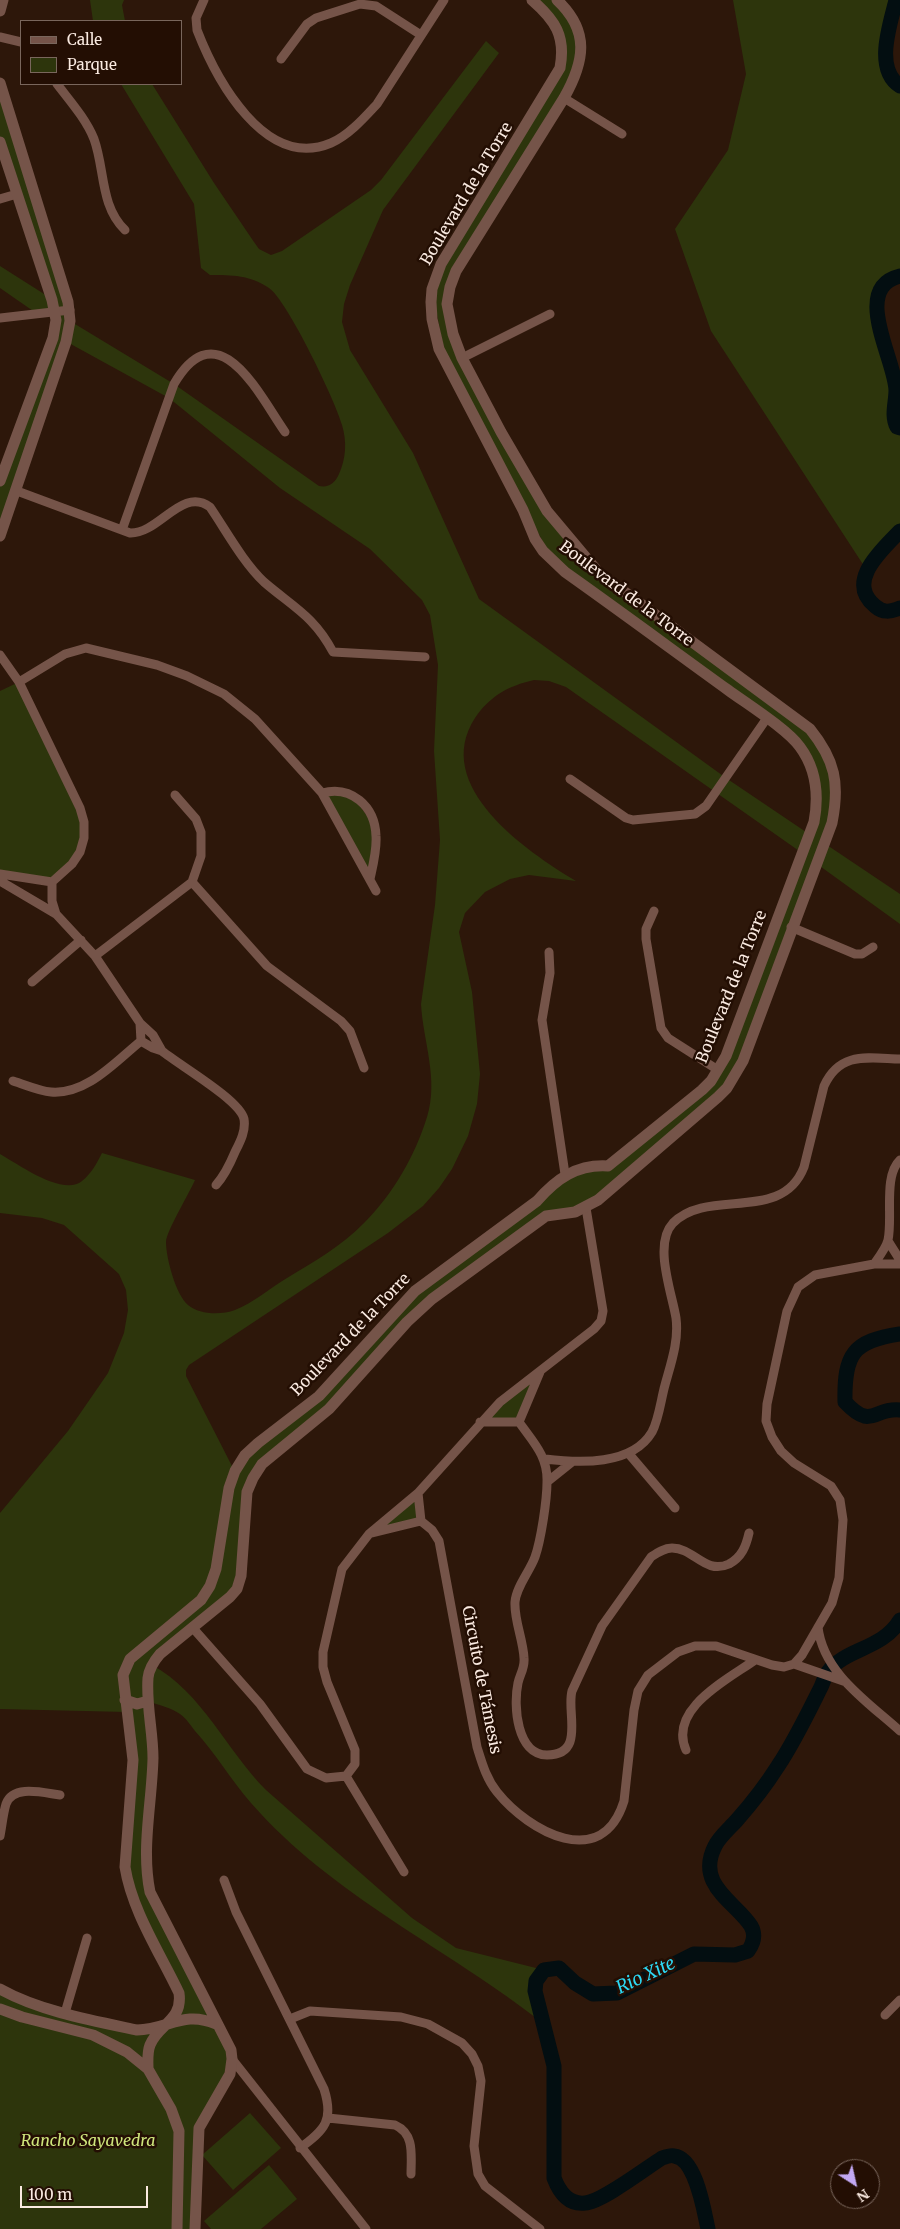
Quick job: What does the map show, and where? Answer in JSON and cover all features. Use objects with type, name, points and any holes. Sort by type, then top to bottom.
[{"type":"street","points":[[0,11],[3,0]]},
{"type":"street","points":[[204,0],[196,18],[197,30],[229,93],[252,122],[279,142],[298,148],[314,148],[331,143],[366,117],[377,104],[444,0]]},
{"type":"street","name":"Boulevard de la Torre","points":[[168,2024],[181,2004],[179,1993],[136,1904],[127,1882],[125,1867],[133,1760],[123,1675],[130,1659],[195,1605],[210,1586],[216,1569],[229,1488],[235,1471],[245,1455],[318,1396],[414,1291],[537,1202],[550,1186],[565,1174],[598,1166],[608,1166],[702,1090],[718,1070],[726,1056],[814,822],[817,807],[818,790],[811,766],[800,746],[767,718],[565,572],[543,551],[443,357],[435,335],[430,302],[432,288],[441,264],[560,68],[563,53],[558,31],[546,12],[532,0]]},
{"type":"street","name":"Boulevard de la Torre","points":[[216,2024],[150,1892],[145,1869],[153,1770],[148,1701],[148,1676],[152,1664],[160,1654],[230,1597],[237,1589],[241,1576],[248,1492],[253,1478],[262,1464],[330,1409],[419,1310],[546,1216],[586,1208],[598,1200],[727,1088],[743,1061],[832,823],[836,805],[836,784],[833,771],[822,745],[797,717],[599,573],[547,511],[529,484],[462,358],[453,334],[447,304],[450,287],[456,271],[564,98],[579,67],[581,44],[573,19],[557,0]]},
{"type":"street","points":[[281,59],[311,21],[360,4],[376,6],[421,34]]},
{"type":"street","points":[[0,37],[20,42]]},
{"type":"street","points":[[0,83],[70,310],[66,342],[17,491],[0,536]]},
{"type":"street","points":[[59,85],[90,131],[109,207],[115,220],[125,230]]},
{"type":"street","points":[[564,98],[622,134]]},
{"type":"street","points":[[0,142],[55,311],[53,338],[0,481]]},
{"type":"street","points":[[0,199],[17,194]]},
{"type":"street","points":[[0,318],[70,310]]},
{"type":"street","points":[[462,358],[550,314]]},
{"type":"street","points":[[122,530],[174,384],[184,368],[193,359],[205,354],[218,354],[232,360],[242,369],[285,432]]},
{"type":"street","points":[[17,491],[122,530],[138,533],[185,504],[194,500],[202,502],[210,508],[256,572],[308,617],[325,638],[333,652],[425,657]]},
{"type":"street","points":[[529,526],[536,516],[547,511]]},
{"type":"street","points":[[589,588],[594,587],[599,581],[599,573]]},
{"type":"street","points":[[18,682],[65,654],[86,648],[126,656],[187,676],[224,694],[245,710],[322,793],[376,891]]},
{"type":"street","points":[[0,655],[18,682],[80,808],[84,822],[84,838],[80,852],[72,864],[52,882],[52,901],[56,914]]},
{"type":"street","points":[[570,778],[626,818],[633,820],[695,814],[706,806],[767,718]]},
{"type":"street","points":[[322,793],[332,791],[350,793],[364,804],[370,814],[376,836],[370,878]]},
{"type":"street","points":[[95,956],[192,882],[201,856],[201,832],[196,819],[175,795]]},
{"type":"street","points":[[0,874],[52,882]]},
{"type":"street","points":[[0,881],[56,914],[81,940],[95,956],[140,1023],[153,1035],[162,1051]]},
{"type":"street","points":[[192,882],[267,966],[341,1021],[350,1031],[364,1068]]},
{"type":"street","points":[[654,911],[646,929],[646,938],[661,1028],[668,1038],[718,1070]]},
{"type":"street","points":[[792,927],[855,954],[862,954],[873,947]]},
{"type":"street","points":[[32,982],[81,940]]},
{"type":"street","points":[[549,952],[550,973],[542,1020],[565,1174]]},
{"type":"street","points":[[140,1023],[138,1030],[141,1041],[152,1048],[162,1051],[232,1101],[244,1118],[244,1130],[241,1139],[228,1170],[216,1185]]},
{"type":"street","points":[[14,1081],[50,1092],[66,1092],[91,1081],[141,1041]]},
{"type":"street","points":[[545,1459],[572,1462],[629,1454],[644,1444],[653,1430],[676,1339],[676,1320],[663,1254],[664,1238],[671,1224],[686,1213],[704,1208],[768,1199],[791,1189],[800,1178],[804,1167],[824,1086],[829,1075],[843,1063],[852,1059],[900,1059]]},
{"type":"street","points":[[874,1264],[888,1241],[892,1177],[896,1164],[900,1160]]},
{"type":"street","points":[[608,1166],[616,1173],[616,1184]]},
{"type":"street","points":[[537,1202],[538,1210],[546,1216]]},
{"type":"street","points":[[192,1627],[260,1704],[307,1769],[316,1775],[326,1778],[346,1776],[355,1764],[355,1750],[327,1682],[323,1652],[342,1569],[369,1534],[418,1493],[500,1402],[594,1330],[601,1321],[603,1311],[586,1208]]},
{"type":"street","points":[[794,1664],[802,1656],[832,1603],[839,1578],[843,1520],[840,1500],[831,1486],[794,1463],[782,1451],[772,1437],[766,1421],[767,1404],[787,1310],[798,1287],[815,1275],[874,1264],[900,1262],[888,1241]]},
{"type":"street","points":[[519,1422],[541,1371]]},
{"type":"street","points":[[480,1422],[519,1422]]},
{"type":"street","points":[[519,1422],[545,1459],[547,1482],[538,1548],[515,1600],[524,1656],[524,1665],[518,1684],[518,1724],[521,1736],[528,1748],[537,1753],[548,1755],[558,1753],[567,1746],[572,1737],[574,1726],[570,1700],[572,1691],[602,1626],[651,1557],[661,1550],[672,1548],[682,1551],[712,1567],[722,1567],[740,1555],[746,1546],[749,1532]]},
{"type":"street","points":[[629,1454],[675,1508]]},
{"type":"street","points":[[547,1482],[572,1462]]},
{"type":"street","points":[[369,1534],[421,1521],[418,1493]]},
{"type":"street","name":"Circuito de Támesis","points":[[421,1521],[432,1530],[439,1541],[477,1747],[484,1771],[510,1807],[525,1819],[560,1838],[580,1841],[597,1838],[610,1829],[620,1816],[624,1801],[638,1690],[648,1675],[678,1652],[695,1646],[716,1646],[754,1660],[784,1667],[794,1664],[820,1672],[832,1673],[900,1731]]},
{"type":"street","points":[[818,1627],[823,1650],[829,1660],[832,1673]]},
{"type":"street","points":[[686,1750],[681,1738],[682,1725],[690,1711],[702,1699],[754,1660]]},
{"type":"street","points":[[125,1700],[137,1704],[148,1701]]},
{"type":"street","points":[[346,1776],[404,1872]]},
{"type":"street","points":[[0,1836],[6,1803],[12,1795],[22,1792],[60,1795]]},
{"type":"street","points":[[224,1880],[236,1912],[324,2089],[329,2104],[328,2118],[315,2137],[300,2148]]},
{"type":"street","points":[[65,2013],[87,1938]]},
{"type":"street","points":[[0,1989],[65,2013],[137,2030],[190,2018],[203,2019],[216,2024],[230,2050],[232,2059],[230,2074],[199,2128],[196,2229]]},
{"type":"street","points":[[885,2015],[900,2000]]},
{"type":"street","points":[[0,2009],[93,2036],[127,2052],[148,2069],[171,2109],[179,2131],[177,2229]]},
{"type":"street","points":[[290,2019],[310,2012],[401,2017],[428,2024],[462,2044],[472,2054],[478,2066],[481,2081],[474,2146],[478,2174],[491,2191],[540,2229]]},
{"type":"street","points":[[148,2069],[147,2053],[150,2043],[168,2024]]},
{"type":"street","points":[[232,2059],[300,2148],[366,2229]]},
{"type":"street","points":[[328,2118],[395,2125],[402,2128],[411,2144],[411,2174]]},
{"type":"street","points":[[179,2131],[186,2134],[199,2128]]},
{"type":"green space","points":[[90,0],[124,0],[122,5],[125,20],[93,20]]},
{"type":"green space","name":"Rancho Sayavedra","points":[[532,0],[557,0],[573,19],[579,67],[456,271],[448,317],[529,484],[599,573],[810,729],[836,784],[824,843],[900,894],[900,924],[817,864],[735,1076],[598,1200],[545,1216],[432,1299],[329,1409],[253,1478],[237,1589],[152,1665],[170,1677],[200,1706],[252,1775],[266,1790],[412,1918],[456,1948],[544,1970],[537,1984],[536,1996],[544,2024],[470,1971],[354,1894],[318,1866],[283,1836],[251,1803],[210,1749],[180,1714],[148,1701],[153,1755],[145,1869],[231,2059],[199,2128],[195,2229],[0,2229],[0,1989],[137,2030],[168,2024],[181,2003],[127,1882],[133,1760],[127,1712],[0,1709],[0,1513],[68,1431],[108,1373],[124,1333],[128,1310],[126,1290],[119,1274],[64,1225],[42,1218],[0,1213],[0,1154],[41,1177],[64,1185],[74,1185],[82,1181],[91,1172],[102,1153],[195,1180],[167,1237],[166,1249],[180,1293],[188,1305],[198,1311],[223,1313],[242,1307],[337,1246],[375,1212],[394,1187],[416,1146],[427,1117],[430,1103],[431,1074],[421,1004],[435,905],[440,840],[434,751],[438,665],[430,615],[422,600],[370,549],[280,488],[169,398],[67,342],[0,536],[0,481],[53,338],[55,311],[36,313],[0,288],[0,266],[52,299],[0,142],[0,83],[70,321],[174,384],[319,486],[326,486],[336,480],[339,474],[344,456],[345,438],[338,413],[310,352],[287,311],[269,288],[248,278],[210,275],[201,268],[194,204],[122,85],[153,85],[214,183],[254,242],[259,249],[271,255],[282,251],[371,190],[381,180],[486,41],[499,53],[383,210],[350,285],[344,304],[342,322],[350,350],[413,453],[479,599],[726,778],[809,834],[817,807],[800,746],[554,562],[447,365],[432,289],[553,82],[561,40]],"holes":[[[534,680],[549,681],[566,687],[802,853],[711,1081],[608,1166],[565,1174],[403,1302],[305,1407],[234,1470],[186,1376],[186,1370],[189,1365],[388,1233],[423,1206],[452,1169],[468,1136],[477,1104],[480,1074],[472,992],[459,932],[465,913],[485,892],[510,879],[529,875],[576,881],[533,852],[510,834],[490,814],[474,792],[465,768],[465,743],[475,718],[500,693],[516,685]]]},
{"type":"green space","points":[[733,0],[896,0],[888,34],[886,58],[892,78],[900,86],[900,276],[886,283],[878,295],[877,309],[883,343],[894,377],[896,395],[894,418],[897,427],[900,428],[900,531],[866,569],[711,331],[675,229],[728,150],[746,74]]},
{"type":"green space","points":[[19,682],[80,808],[80,852],[52,882],[0,874],[0,691]]},
{"type":"green space","points":[[322,793],[350,793],[374,825],[370,879]]},
{"type":"green space","points":[[541,1371],[519,1422],[480,1422]]},
{"type":"green space","points":[[418,1493],[421,1521],[370,1534]]},
{"type":"green space","points":[[250,2113],[281,2148],[233,2190],[202,2155]]},
{"type":"green space","points":[[269,2165],[297,2199],[261,2229],[211,2229],[204,2221]]},
{"type":"waterway","name":"Rio Xite","points":[[896,0],[888,34],[886,58],[892,78],[900,86]]},
{"type":"waterway","name":"Rio Xite","points":[[900,276],[886,283],[879,295],[877,309],[879,326],[894,377],[896,390],[894,418],[897,427],[900,428]]},
{"type":"waterway","name":"Rio Xite","points":[[900,531],[870,566],[865,576],[864,586],[867,596],[881,610],[887,611],[900,608]]},
{"type":"waterway","name":"Rio Xite","points":[[900,1334],[871,1341],[854,1353],[850,1361],[845,1386],[845,1402],[861,1415],[873,1416],[891,1410],[900,1410]]},
{"type":"waterway","name":"Rio Xite","points":[[708,2229],[698,2186],[693,2175],[682,2159],[674,2156],[662,2158],[613,2191],[593,2201],[585,2203],[574,2202],[565,2196],[559,2188],[554,2178],[554,2066],[535,1991],[536,1981],[544,1970],[559,1968],[575,1983],[593,1994],[617,1993],[694,1954],[735,1955],[748,1951],[753,1939],[751,1926],[720,1892],[710,1872],[710,1860],[715,1846],[753,1800],[784,1757],[828,1672],[844,1658],[884,1637],[900,1620]]}]
